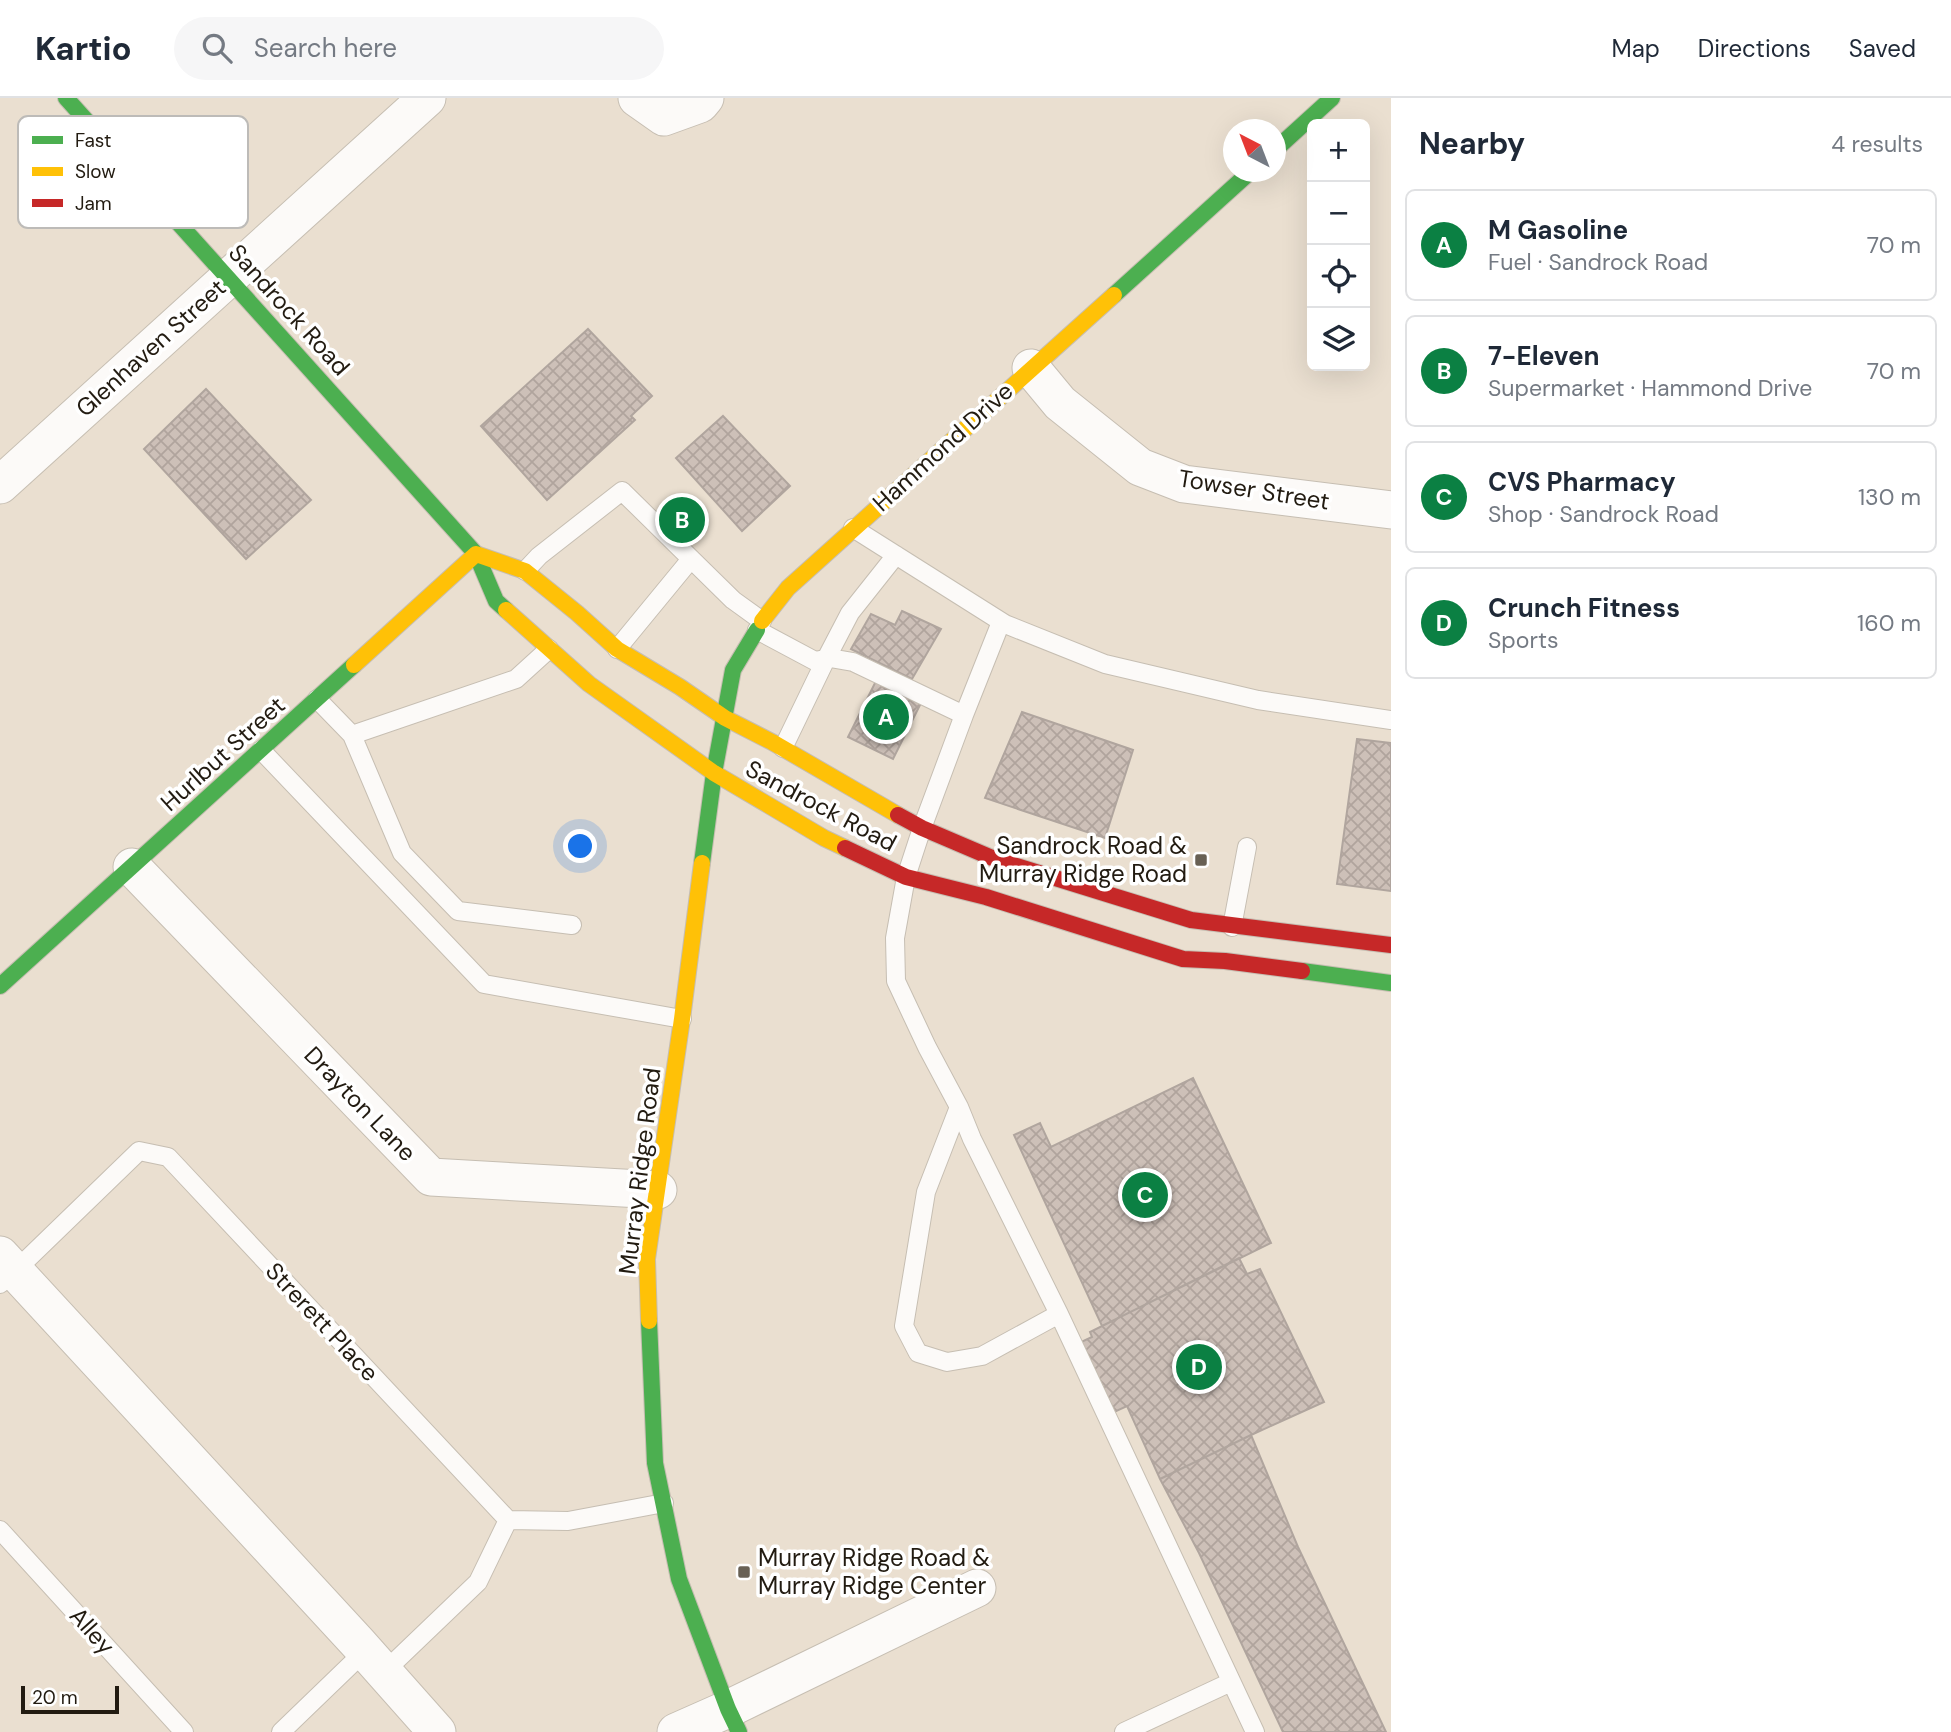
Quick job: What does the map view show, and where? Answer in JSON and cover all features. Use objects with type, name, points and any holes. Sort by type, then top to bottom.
[{"type":"main road","name":"Sandrock Road","points":[[66,98],[82,116]]},
{"type":"main road","points":[[1286,140],[1332,98]]},
{"type":"main road","name":"Hammond Drive","points":[[714,773],[733,670],[760,625],[788,588],[1239,182]]},
{"type":"main road","name":"Sandrock Road","points":[[184,228],[477,554],[496,601],[589,684],[714,773],[824,838],[906,877],[986,897],[1183,959],[1224,961],[1391,983]]},
{"type":"main road","name":"Sandrock Road","points":[[477,554],[525,571],[617,649],[725,718],[922,828],[997,860],[1191,920],[1391,945]]},
{"type":"main road","name":"Hurlbut Street","points":[[0,986],[477,554]]},
{"type":"main road","name":"Murray Ridge Road","points":[[714,773],[647,1259],[655,1463],[680,1579],[733,1720]]},
{"type":"street","name":"Glenhaven Street","points":[[0,485],[427,98]]},
{"type":"street","points":[[637,98],[664,117],[702,101]]},
{"type":"street","name":"Towser Street","points":[[1031,368],[1060,403],[1140,467],[1184,484],[1391,510]]},
{"type":"street","name":"Drayton Lane","points":[[132,867],[431,1177],[657,1190]]},
{"type":"street","name":"Strerett Place","points":[[5,1270],[437,1732]]},
{"type":"street","points":[[676,1732],[733,1720],[977,1588]]},
{"type":"lane","points":[[525,571],[539,556],[622,491],[760,625],[816,661],[826,659],[853,662],[964,715]]},
{"type":"lane","points":[[853,528],[1001,622],[1105,664],[1258,700],[1391,720]]},
{"type":"lane","points":[[783,748],[850,613],[896,555]]},
{"type":"lane","points":[[617,649],[691,559]]},
{"type":"lane","points":[[1001,622],[964,715],[906,877],[895,938],[896,981],[1059,1314],[1255,1732]]},
{"type":"lane","points":[[352,735],[516,679],[550,649]]},
{"type":"lane","points":[[317,699],[352,735],[402,853],[458,911],[572,925]]},
{"type":"lane","points":[[261,750],[484,984],[682,1019]]},
{"type":"lane","points":[[1224,961],[1247,847]]},
{"type":"lane","points":[[959,1107],[926,1192],[904,1326],[918,1353],[947,1362],[982,1356],[1059,1314]]},
{"type":"lane","name":"Strerett Place","points":[[5,1270],[139,1151],[168,1157],[508,1520]]},
{"type":"lane","points":[[281,1732],[478,1583],[508,1520],[568,1521],[664,1503]]},
{"type":"lane","name":"Alley","points":[[0,1530],[184,1732]]},
{"type":"lane","points":[[1124,1732],[1231,1682]]},
{"type":"building","points":[[588,329],[652,396],[631,416],[635,420],[547,500],[481,426]]},
{"type":"building","points":[[206,389],[311,500],[246,559],[144,449]]},
{"type":"building","points":[[723,416],[790,486],[742,531],[676,458]]},
{"type":"building","points":[[902,611],[941,629],[912,679],[851,649],[871,614],[895,625]]},
{"type":"building","points":[[876,681],[922,701],[893,759],[848,737]]},
{"type":"building","points":[[1022,712],[1133,750],[1105,838],[985,798]]},
{"type":"building","points":[[1357,739],[1391,743],[1391,891],[1337,884]]},
{"type":"building","points":[[1193,1078],[1271,1243],[1102,1326],[1014,1135],[1040,1123],[1051,1147]]},
{"type":"building","points":[[1239,1258],[1247,1274],[1260,1269],[1324,1402],[1160,1479],[1127,1406],[1112,1413],[1079,1343],[1092,1337],[1090,1332]]},
{"type":"building","points":[[1251,1435],[1298,1547],[1386,1732],[1283,1732],[1199,1553],[1160,1479]]},
{"type":"traffic: fast","points":[[66,98],[82,116]]},
{"type":"traffic: fast","points":[[1286,140],[1332,98]]},
{"type":"traffic: fast","points":[[1114,295],[1239,182]]},
{"type":"traffic: fast","points":[[183,228],[476,554],[496,601],[506,610]]},
{"type":"traffic: fast","points":[[702,863],[714,773],[733,670],[757,630]]},
{"type":"traffic: fast","points":[[0,986],[354,665]]},
{"type":"traffic: fast","points":[[1302,971],[1391,983]]},
{"type":"traffic: fast","points":[[649,1321],[655,1463],[679,1579],[739,1732]]},
{"type":"traffic: slow","points":[[762,621],[788,588],[1114,295]]},
{"type":"traffic: slow","points":[[476,554],[525,571],[617,649],[725,718],[898,815]]},
{"type":"traffic: slow","points":[[354,665],[476,554]]},
{"type":"traffic: slow","points":[[506,610],[589,684],[714,773],[845,848]]},
{"type":"traffic: slow","points":[[649,1321],[647,1259],[702,863]]},
{"type":"traffic: jam","points":[[898,815],[997,860],[1191,920],[1391,945]]},
{"type":"traffic: jam","points":[[845,848],[906,877],[986,897],[1183,959],[1225,961],[1302,971]]},
{"type":"place","name":"7-Eleven","points":[[682,520]]},
{"type":"place","name":"M Gasoline","points":[[886,717]]},
{"type":"place","name":"Sandrock Road & Murray Ridge Road","points":[[1201,860]]},
{"type":"place","name":"CVS Pharmacy","points":[[1145,1195]]},
{"type":"place","name":"Crunch Fitness","points":[[1199,1367]]},
{"type":"place","name":"Murray Ridge Road & Murray Ridge Center","points":[[744,1572]]}]
